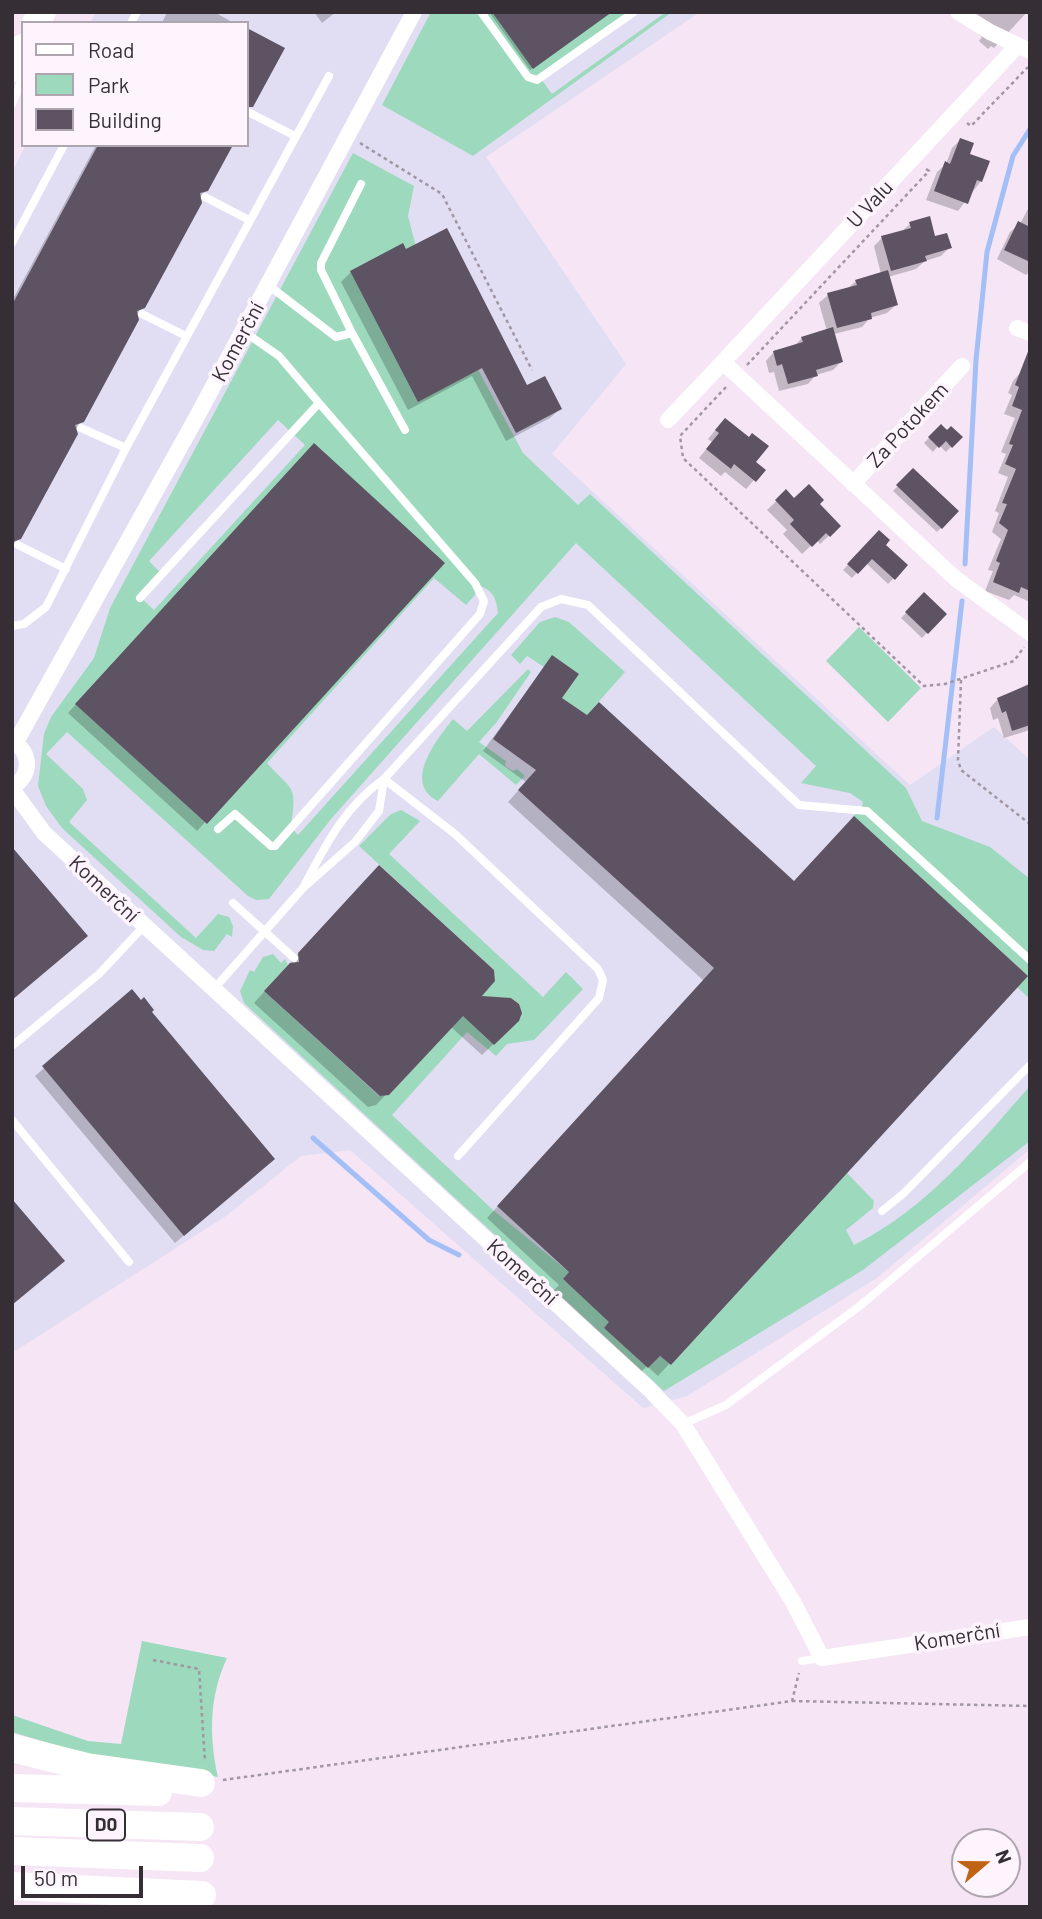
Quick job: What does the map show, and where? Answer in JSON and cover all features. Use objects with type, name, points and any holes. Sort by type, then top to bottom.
[{"type":"highway","points":[[12,68],[21,52]]},
{"type":"highway","points":[[12,1748],[88,1767],[208,1785]]},
{"type":"highway","points":[[12,1788],[89,1793],[208,1785]]},
{"type":"highway","name":"D0","points":[[12,1821],[200,1827]]},
{"type":"highway","name":"D0","points":[[12,1852],[200,1858]]},
{"type":"highway","points":[[12,1886],[202,1895],[12,1902]]},
{"type":"street","name":"Komerční","points":[[414,12],[243,331],[14,742],[22,748],[28,762],[24,778],[12,788],[44,833],[683,1424],[792,1600],[822,1658],[1030,1627]]},
{"type":"street","points":[[958,12],[1023,49]]},
{"type":"street","name":"U Valu","points":[[668,420],[1023,49]]},
{"type":"street","points":[[723,362],[980,598],[1030,633]]},
{"type":"street","name":"Za Potokem","points":[[853,484],[962,366]]},
{"type":"lane","points":[[481,12],[528,77],[537,80],[634,12]]},
{"type":"lane","points":[[12,626],[24,624],[46,607],[126,448],[329,76]]},
{"type":"lane","points":[[12,104],[21,82]]},
{"type":"lane","points":[[250,113],[295,136]]},
{"type":"lane","points":[[12,243],[63,147]]},
{"type":"lane","points":[[361,184],[321,263],[321,270],[405,430]]},
{"type":"lane","points":[[205,197],[249,220]]},
{"type":"lane","points":[[268,285],[336,337],[352,333]]},
{"type":"lane","points":[[142,314],[186,336]]},
{"type":"lane","points":[[218,829],[235,814],[271,846],[275,846],[480,614],[484,601],[475,583],[279,356],[243,331]]},
{"type":"lane","points":[[140,598],[319,403]]},
{"type":"lane","points":[[81,428],[126,448]]},
{"type":"lane","points":[[18,545],[66,569]]},
{"type":"lane","points":[[303,888],[337,825],[363,794],[384,779],[541,607],[561,599],[588,605],[799,805],[867,811],[1030,960]]},
{"type":"lane","points":[[213,989],[303,888],[355,842],[379,811],[384,779]]},
{"type":"lane","points":[[384,779],[455,834],[598,969],[603,980],[599,998],[458,1156]]},
{"type":"lane","points":[[233,903],[294,958]]},
{"type":"lane","points":[[12,1046],[99,974],[144,926]]},
{"type":"lane","points":[[882,1211],[904,1193],[1030,1065]]},
{"type":"lane","points":[[12,1120],[129,1262]]},
{"type":"lane","points":[[683,1424],[726,1405],[861,1306],[1030,1162]]},
{"type":"lane","points":[[802,1661],[822,1658]]},
{"type":"path","points":[[963,120],[971,126],[1030,66]]},
{"type":"path","points":[[348,137],[442,194],[532,370]]},
{"type":"path","points":[[921,164],[929,171],[680,436],[683,458],[923,686],[945,684],[1014,662],[1030,638]]},
{"type":"path","points":[[959,679],[958,760],[961,770],[1030,824]]},
{"type":"path","points":[[792,1701],[802,1661]]},
{"type":"path","points":[[208,1785],[792,1701],[1030,1706]]},
{"type":"shaded area","points":[[96,12],[700,12],[486,157],[626,364],[552,454],[910,785],[994,727],[1030,760],[1030,1149],[877,1278],[687,1396],[643,1408],[350,1150],[301,1156],[226,1216],[12,1353],[12,172],[25,147],[248,147],[248,21],[91,21]]},
{"type":"green space","points":[[431,12],[634,12],[541,79],[552,94],[666,12],[672,12],[473,156],[382,105]]},
{"type":"green space","points":[[353,153],[414,186],[408,216],[420,262],[523,453],[578,505],[590,494],[906,788],[922,821],[990,847],[1030,879],[1030,999],[1017,987],[1027,975],[853,816],[861,811],[863,802],[850,793],[801,783],[816,766],[576,543],[331,819],[269,899],[256,900],[248,896],[67,732],[46,754],[83,789],[87,800],[69,822],[196,938],[218,914],[229,917],[233,926],[232,937],[227,934],[214,951],[203,950],[181,937],[62,828],[46,806],[38,786],[44,734],[51,717],[94,658],[110,608]],"holes":[[[278,420],[305,445],[154,610],[141,598],[162,574],[149,561]],[[444,563],[207,824],[76,704]],[[434,578],[466,605],[475,595],[475,584],[492,594],[498,613],[298,835],[291,827],[294,803],[291,790],[267,763]]]},
{"type":"green space","points":[[555,617],[569,622],[625,672],[587,715],[562,698],[578,674],[544,667],[527,656],[520,664],[511,655],[540,622]]},
{"type":"green space","points":[[859,627],[921,688],[888,722],[826,661]]},
{"type":"green space","points":[[528,669],[531,672],[496,723],[479,742],[506,761],[505,766],[513,771],[517,769],[525,776],[516,785],[479,754],[438,801],[428,793],[423,783],[423,772],[439,738],[453,719],[467,731]]},
{"type":"green space","points":[[401,810],[420,821],[389,854],[543,997],[566,972],[583,989],[534,1040],[507,1044],[496,1056],[467,1032],[392,1115],[493,1210],[569,1272],[563,1279],[599,1312],[616,1315],[604,1328],[648,1368],[660,1356],[671,1365],[847,1173],[874,1201],[873,1208],[846,1230],[854,1245],[881,1230],[928,1194],[970,1154],[1030,1086],[1030,1141],[863,1270],[664,1391],[244,1003],[240,991],[250,970],[254,972],[263,957],[273,954],[281,963],[285,959],[288,965],[264,991],[379,1096],[390,1094],[495,981],[494,970],[359,846],[391,814]],"holes":[[[511,998],[519,1004],[521,1017],[494,1045],[480,1032]]]},
{"type":"green space","points":[[142,1641],[227,1658],[217,1687],[212,1717],[218,1777],[88,1755],[12,1732],[12,1715],[88,1741],[121,1744]]},
{"type":"building","points":[[492,12],[612,12],[533,69]]},
{"type":"building","points":[[248,29],[285,48],[253,107],[248,107]]},
{"type":"building","points":[[960,138],[974,143],[970,154],[990,161],[982,182],[977,180],[968,204],[934,191],[945,161],[950,164]]},
{"type":"building","points":[[97,147],[232,147],[208,191],[200,193],[202,203],[145,308],[137,311],[139,320],[84,422],[75,425],[78,434],[21,539],[12,542],[12,305]]},
{"type":"building","points":[[930,216],[935,236],[947,233],[952,248],[925,256],[927,261],[891,271],[881,236],[911,228],[909,222]]},
{"type":"building","points":[[1018,221],[1030,227],[1030,262],[1004,250]]},
{"type":"building","points":[[447,228],[527,385],[545,376],[562,409],[516,433],[482,368],[418,402],[350,271],[403,243],[406,249]]},
{"type":"building","points":[[888,270],[898,305],[871,313],[872,319],[837,328],[827,293],[857,285],[855,280]]},
{"type":"building","points":[[833,327],[843,362],[816,370],[818,376],[788,384],[782,364],[777,366],[773,351],[803,342],[801,337]]},
{"type":"building","points":[[1029,349],[1030,591],[1021,587],[1019,593],[993,582],[1000,563],[996,561],[1008,530],[999,523],[1007,504],[1002,503],[1016,469],[1005,464],[1013,445],[1009,444],[1022,410],[1012,406],[1019,387],[1015,385]]},
{"type":"building","points":[[725,418],[749,437],[752,433],[769,446],[756,462],[766,470],[756,482],[734,464],[731,469],[706,449],[719,433],[715,430]]},
{"type":"building","points":[[941,424],[947,430],[951,426],[963,437],[952,448],[946,441],[939,448],[928,437]]},
{"type":"building","points":[[314,443],[445,563],[207,824],[75,704]]},
{"type":"building","points":[[913,468],[959,511],[942,529],[896,485]]},
{"type":"building","points":[[809,484],[824,500],[820,504],[841,526],[830,537],[826,533],[812,547],[790,524],[794,520],[775,500],[786,489],[794,498]]},
{"type":"building","points":[[879,530],[890,540],[886,545],[908,565],[895,580],[872,559],[858,574],[847,564]]},
{"type":"building","points":[[924,592],[947,614],[928,634],[905,612]]},
{"type":"building","points":[[552,655],[579,674],[562,698],[587,715],[599,702],[794,881],[854,816],[1028,976],[671,1365],[660,1356],[648,1368],[604,1328],[609,1322],[563,1279],[569,1272],[497,1206],[714,968],[518,790],[536,770],[493,739]]},
{"type":"building","points":[[1030,684],[1030,725],[1012,731],[1006,711],[1002,713],[997,698]]},
{"type":"building","points":[[12,847],[88,936],[12,1000]]},
{"type":"building","points":[[379,865],[494,970],[495,981],[482,996],[511,998],[519,1004],[522,1013],[519,1021],[494,1045],[463,1016],[389,1095],[380,1096],[264,991],[290,963],[299,962],[298,953]]},
{"type":"building","points":[[132,989],[141,1000],[144,997],[154,1010],[152,1012],[275,1159],[184,1236],[42,1066]]},
{"type":"building","points":[[12,1199],[65,1261],[12,1305]]},
{"type":"waterway","points":[[965,564],[976,360],[987,252],[1013,156],[1030,129]]},
{"type":"waterway","points":[[937,818],[962,601]]},
{"type":"waterway","points":[[313,1138],[429,1240],[459,1255]]}]
